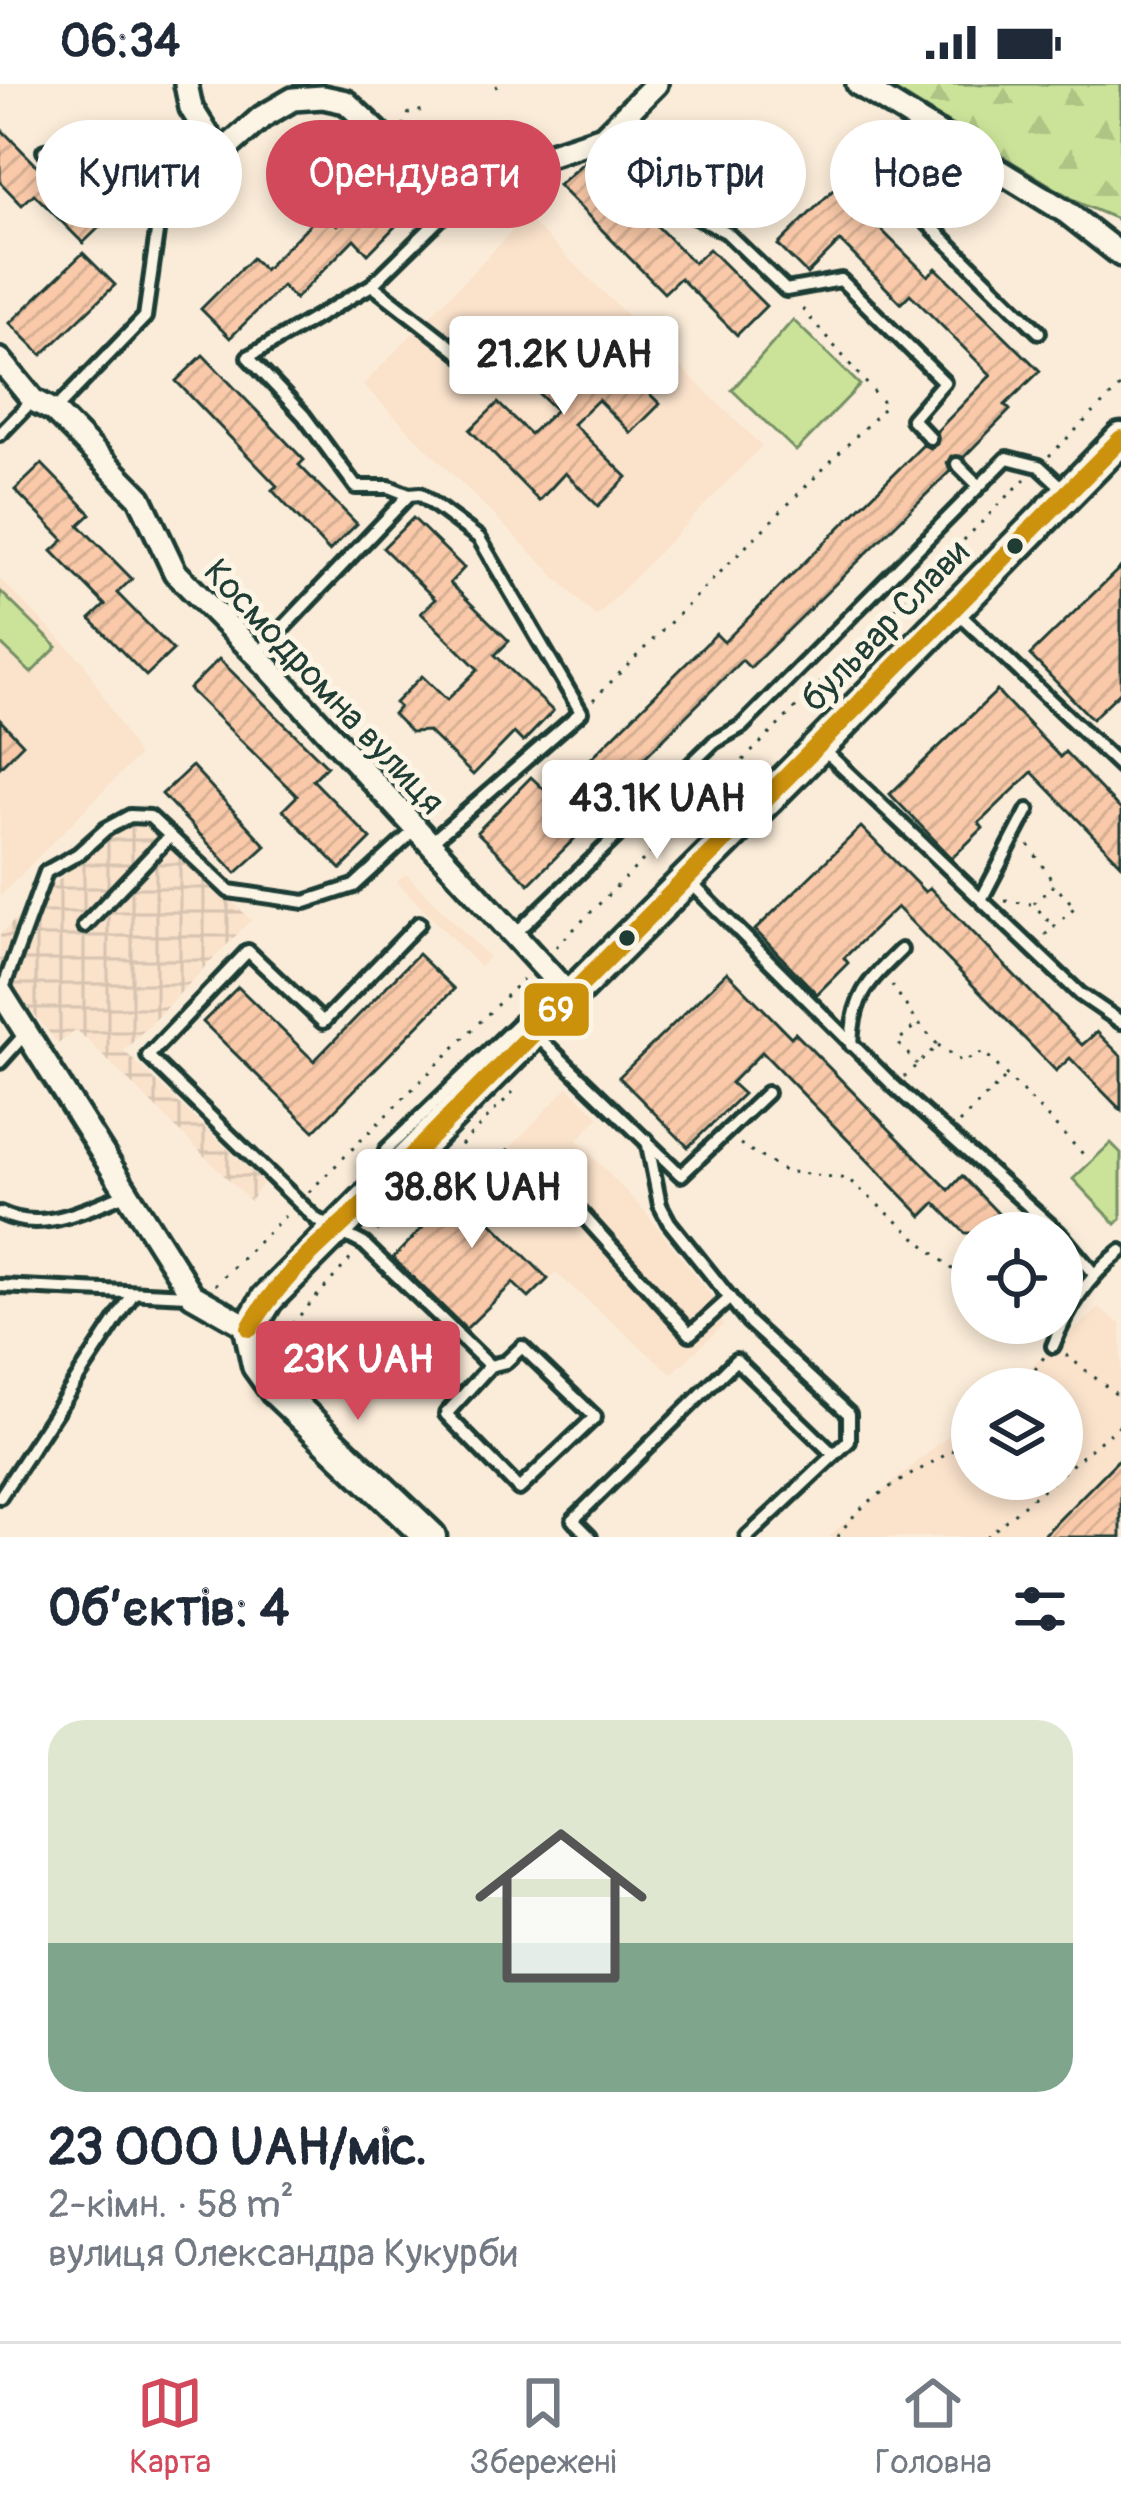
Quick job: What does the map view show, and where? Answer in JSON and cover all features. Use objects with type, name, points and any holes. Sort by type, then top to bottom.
[{"type":"street","points":[[186,84],[199,120]]},
{"type":"street","points":[[620,120],[656,84]]},
{"type":"street","points":[[858,84],[917,120]]},
{"type":"street","points":[[242,135],[292,99],[323,97],[346,102],[364,120]]},
{"type":"street","points":[[1004,174],[1066,212],[1121,255]]},
{"type":"street","name":"Космодромна вулиця","points":[[0,360],[33,400],[54,411],[140,498],[175,572],[570,996]]},
{"type":"street","name":"бульвар Слави","points":[[250,1328],[267,1299],[352,1236],[377,1191],[1068,492],[1114,456]]},
{"type":"street","points":[[1,991],[196,1297],[250,1328],[258,1365],[276,1390],[430,1537]]},
{"type":"lane","points":[[54,411],[145,317],[158,228]]},
{"type":"lane","points":[[1,991],[46,872],[130,816],[151,817],[229,891],[305,902],[354,886],[580,712],[479,538],[419,494],[389,487],[356,487],[304,416],[248,357],[372,285],[430,228]]},
{"type":"lane","points":[[718,228],[786,290],[841,280],[944,382],[912,419],[930,438]]},
{"type":"lane","points":[[933,228],[1039,332]]},
{"type":"lane","points":[[372,285],[490,376]]},
{"type":"lane","points":[[0,434],[33,400]]},
{"type":"lane","points":[[513,935],[714,742],[742,726],[1007,458],[1039,466],[1068,492]]},
{"type":"lane","points":[[957,464],[979,486]]},
{"type":"lane","points":[[257,656],[410,495]]},
{"type":"lane","points":[[954,610],[1121,767]]},
{"type":"lane","points":[[820,746],[1081,994],[1121,1022]]},
{"type":"lane","points":[[982,898],[1028,811]]},
{"type":"lane","points":[[84,926],[170,836]]},
{"type":"lane","points":[[687,879],[851,1045],[1037,1212]]},
{"type":"lane","points":[[419,923],[323,1022],[248,951],[148,1056],[317,1220],[352,1236],[490,1366]]},
{"type":"lane","points":[[851,1045],[853,1010],[867,982],[901,950]]},
{"type":"lane","points":[[377,1191],[386,1150],[531,1011],[570,996]]},
{"type":"lane","points":[[0,1062],[27,1032]]},
{"type":"lane","points":[[534,1033],[681,1175],[767,1093]]},
{"type":"lane","points":[[647,1140],[660,1205],[669,1222],[749,1322],[849,1414],[849,1441],[747,1537]]},
{"type":"lane","points":[[562,1192],[690,1334],[730,1298]]},
{"type":"lane","points":[[0,1214],[21,1223],[44,1224],[128,1193]]},
{"type":"lane","points":[[1053,1346],[1067,1311],[1093,1273],[1121,1251]]},
{"type":"lane","points":[[1083,1261],[1093,1273]]},
{"type":"lane","points":[[0,1286],[196,1297]]},
{"type":"lane","points":[[0,1497],[133,1294]]},
{"type":"lane","points":[[522,1347],[595,1417],[519,1489],[446,1414],[490,1366],[506,1362],[522,1347]]},
{"type":"lane","points":[[590,1537],[573,1520],[736,1360],[834,1456]]},
{"type":"path","points":[[495,87],[503,84]]},
{"type":"path","points":[[406,120],[409,113],[429,109]]},
{"type":"path","points":[[580,712],[886,406],[786,290]]},
{"type":"path","points":[[196,1297],[299,1202],[1121,386]]},
{"type":"path","points":[[1019,828],[1054,885],[1075,907],[1054,927],[1033,904],[1054,885]]},
{"type":"path","points":[[881,968],[938,1045],[962,1062],[984,1052],[1084,1155]]},
{"type":"path","points":[[917,1064],[896,1042],[918,1023]]},
{"type":"path","points":[[902,1079],[938,1045]]},
{"type":"path","points":[[964,1118],[1006,1076]]},
{"type":"path","points":[[288,1372],[292,1324],[352,1236],[522,1083]]},
{"type":"path","points":[[726,1132],[760,1160],[784,1171],[848,1179],[951,1270]]},
{"type":"path","points":[[1050,1344],[1121,1398]]},
{"type":"path","points":[[1037,1368],[1053,1346]]},
{"type":"path","points":[[1083,1456],[1121,1424]]},
{"type":"path","points":[[838,1537],[845,1525],[896,1482],[951,1449]]},
{"type":"path","points":[[986,1537],[1030,1500]]},
{"type":"shaded area","points":[[515,228],[537,228],[762,446],[596,617],[363,385]]},
{"type":"shaded area","points":[[0,579],[84,663],[138,756],[0,896]]},
{"type":"shaded area","points":[[137,807],[251,920],[124,1051],[263,1183],[250,1201],[77,1030],[58,1044],[0,971],[0,934]]},
{"type":"shaded area","points":[[406,874],[489,957],[480,967],[397,882]]},
{"type":"shaded area","points":[[568,1087],[599,1117],[577,1140],[647,1214],[714,1299],[723,1325],[672,1374],[556,1273],[530,1300],[443,1218]]},
{"type":"shaded area","points":[[1100,1308],[1121,1325],[1121,1537],[828,1537],[951,1434],[951,1500],[1083,1500],[1083,1368],[1029,1368],[1057,1344],[1083,1344],[1083,1322]]},
{"type":"green space","points":[[885,84],[1121,84],[1121,221],[1081,204],[1004,157],[1004,120],[944,120]]},
{"type":"green space","points":[[793,320],[860,385],[796,451],[732,390]]},
{"type":"green space","points":[[0,591],[57,647],[31,673],[0,643]]},
{"type":"green space","points":[[1111,1143],[1121,1153],[1121,1219],[1116,1224],[1073,1179]]},
{"type":"building","points":[[0,128],[36,165],[36,196],[22,205],[0,182]]},
{"type":"building","points":[[585,161],[585,213],[561,188],[561,182]]},
{"type":"building","points":[[830,193],[830,228],[879,228],[928,276],[936,268],[1040,371],[1005,405],[1010,410],[964,457],[951,456],[950,471],[750,668],[742,660],[578,824],[584,829],[529,884],[477,832],[531,777],[552,797],[716,634],[724,642],[923,445],[937,444],[937,431],[991,375],[910,294],[901,303],[840,241],[807,274],[778,245],[795,228],[806,228],[806,217]]},
{"type":"building","points":[[68,228],[99,228],[83,243]]},
{"type":"building","points":[[306,228],[394,228],[368,254],[354,239],[295,299],[282,286],[230,338],[201,309],[252,258],[264,270]]},
{"type":"building","points":[[600,228],[659,228],[694,263],[709,249],[766,306],[737,335],[680,278],[664,293]]},
{"type":"building","points":[[83,253],[115,285],[42,355],[10,323]]},
{"type":"building","points":[[529,328],[563,362],[590,336],[660,404],[631,433],[598,400],[573,424],[627,477],[598,506],[565,473],[539,501],[470,430],[498,403],[530,434],[556,410],[501,358]]},
{"type":"building","points":[[203,355],[304,460],[299,465],[357,524],[329,551],[272,490],[277,486],[176,381]]},
{"type":"building","points":[[42,464],[91,514],[79,525],[132,579],[117,593],[173,650],[146,676],[90,619],[105,605],[52,551],[64,540],[15,490]]},
{"type":"building","points":[[413,518],[464,568],[450,583],[509,641],[495,655],[553,711],[523,742],[514,733],[473,775],[428,731],[411,732],[393,714],[399,707],[395,703],[422,676],[447,700],[478,669],[421,613],[435,599],[383,548]]},
{"type":"building","points":[[1121,567],[1121,691],[1092,719],[1030,655]]},
{"type":"building","points":[[219,659],[327,766],[313,780],[371,839],[341,869],[283,810],[297,796],[189,689]]},
{"type":"building","points":[[997,691],[1060,757],[1065,752],[1121,810],[1121,864],[1032,772],[979,823],[983,828],[952,858],[890,794]]},
{"type":"building","points":[[0,720],[23,744],[0,767]]},
{"type":"building","points":[[192,766],[266,846],[236,873],[162,794]]},
{"type":"building","points":[[861,827],[925,892],[930,888],[1082,1045],[1097,1032],[1121,1056],[1121,1110],[1070,1058],[1056,1071],[897,907],[844,958],[848,963],[817,994],[755,930]]},
{"type":"building","points":[[418,954],[454,989],[314,1131],[203,1022],[238,987],[314,1061]]},
{"type":"building","points":[[727,972],[791,1037],[795,1033],[949,1190],[962,1176],[997,1212],[951,1212],[951,1219],[935,1203],[922,1216],[762,1052],[731,1083],[743,1094],[688,1147],[619,1077]]},
{"type":"building","points":[[508,1150],[527,1168],[512,1183],[517,1187],[487,1218],[548,1279],[529,1298],[513,1283],[466,1329],[393,1258],[438,1212],[445,1219]]},
{"type":"building","points":[[1121,1457],[1121,1537],[1042,1537],[1083,1500]]},
{"type":"transit line","name":"69","points":[[250,1328],[292,1272],[1121,439]]}]
